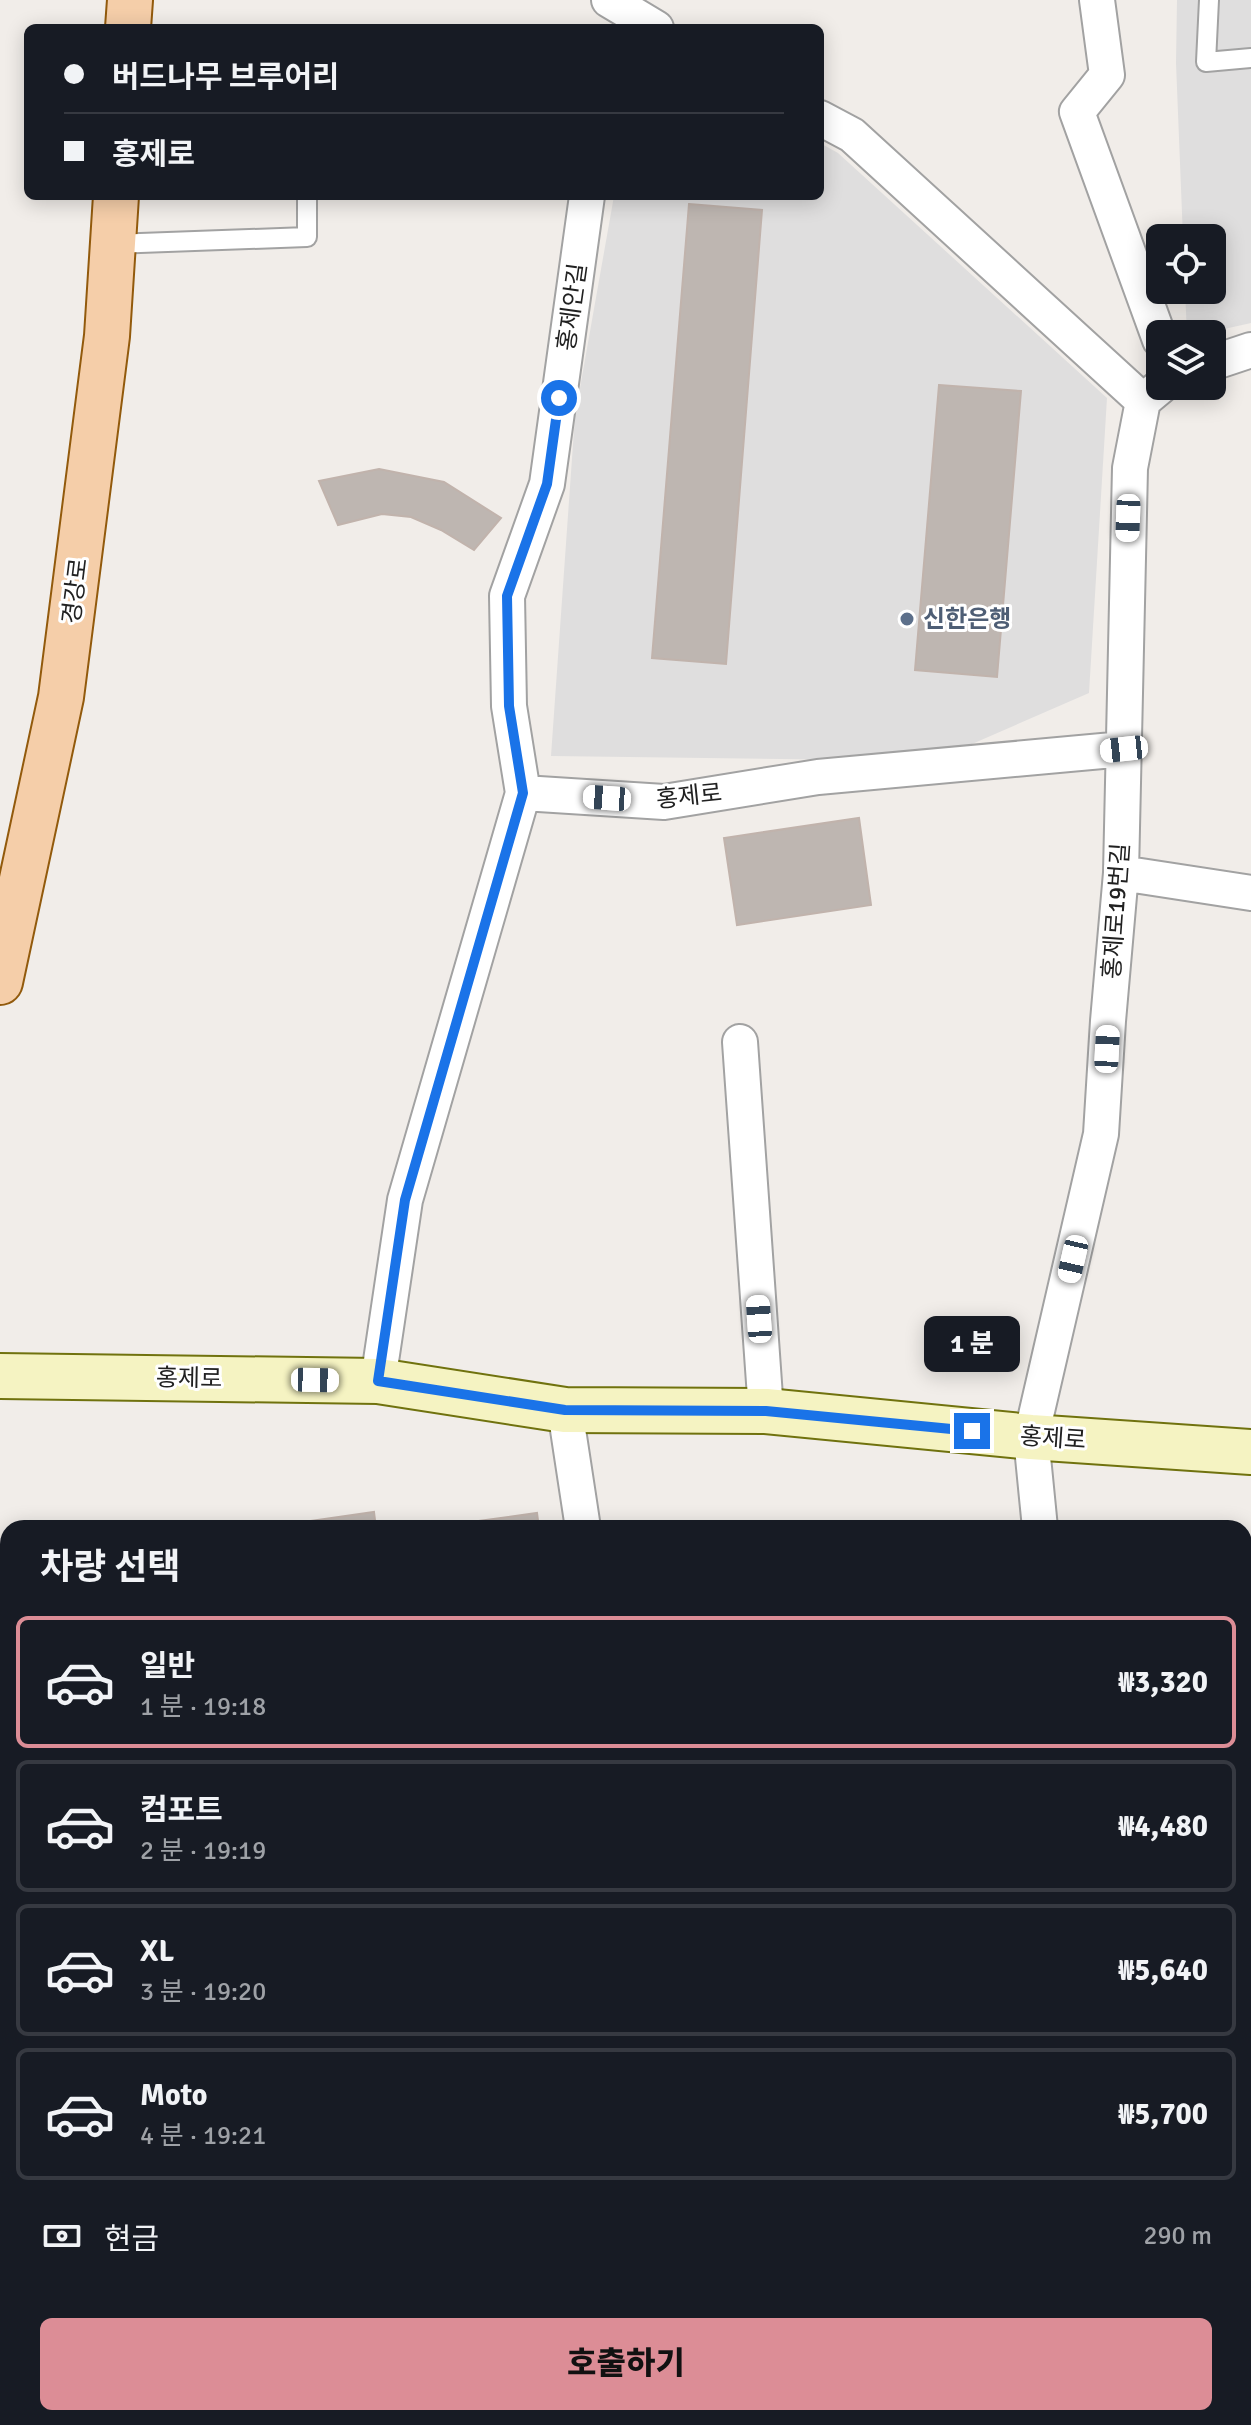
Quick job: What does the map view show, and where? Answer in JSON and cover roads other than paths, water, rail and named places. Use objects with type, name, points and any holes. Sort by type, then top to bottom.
[{"type":"main road","points":[[128,24],[130,0]]},
{"type":"main road","name":"경강로","points":[[0,982],[61,697],[107,336],[116,200]]},
{"type":"street","points":[[1097,0],[1107,75],[1077,112],[1153,320]]},
{"type":"street","points":[[611,11],[645,24]]},
{"type":"street","points":[[824,120],[852,135],[1146,389]]},
{"type":"street","name":"홍제안길","points":[[523,793],[509,706],[507,596],[547,484],[586,200]]},
{"type":"street","points":[[1226,358],[1251,350]]},
{"type":"street","name":"홍제로19번길","points":[[1039,1520],[1031,1437],[1101,1134],[1121,873],[1130,468],[1150,400]]},
{"type":"street","name":"홍제로","points":[[523,793],[664,802],[818,777],[1124,749]]},
{"type":"street","points":[[378,1381],[405,1200],[523,793]]},
{"type":"street","points":[[1121,873],[1251,893]]},
{"type":"street","points":[[740,1042],[766,1411]]},
{"type":"street","name":"홍제로","points":[[0,1376],[378,1381],[565,1410],[766,1411],[1031,1437],[1251,1452]]},
{"type":"street","points":[[565,1410],[582,1520]]},
{"type":"lane","points":[[1209,0],[1206,62],[1251,58]]},
{"type":"lane","points":[[113,244],[307,237],[307,200]]},
{"type":"place","name":"신한은행","points":[[907,619]]}]
